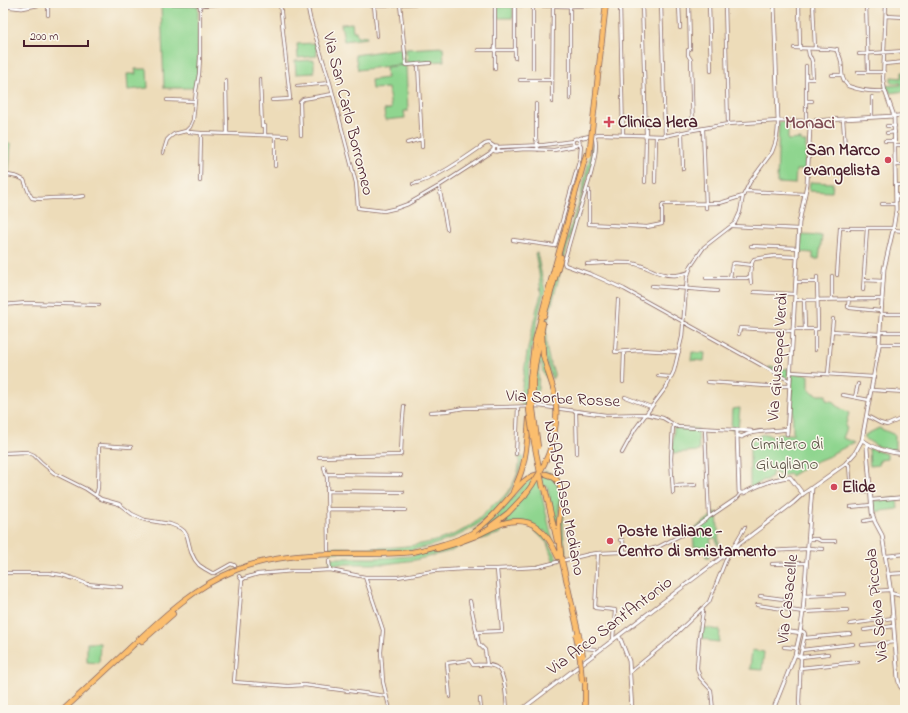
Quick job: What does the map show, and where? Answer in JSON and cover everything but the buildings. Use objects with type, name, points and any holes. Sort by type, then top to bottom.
[{"type":"highway","name":"NSA543 Asse Mediano","points":[[544,488],[533,409],[532,380],[543,319],[587,156],[602,3]]},
{"type":"highway","points":[[587,156],[596,101],[606,3]]},
{"type":"highway","name":"NSA543 Asse Mediano","points":[[584,707],[583,659],[535,450],[529,410],[534,345],[548,289],[587,156]]},
{"type":"highway","points":[[68,710],[118,660],[192,598],[215,584],[242,571],[274,562],[294,559],[412,555],[452,545],[483,532],[495,525],[526,495],[536,480],[548,457],[554,436],[556,418],[555,395],[542,347],[543,319]]},
{"type":"highway","points":[[512,494],[525,460],[529,410]]},
{"type":"highway","points":[[63,710],[182,602],[215,580],[235,570],[258,563],[294,556],[325,554],[395,554],[429,549],[471,533],[486,522],[528,478],[535,475],[549,475],[559,484],[562,495],[559,528],[559,558]]},
{"type":"highway","points":[[495,525],[520,521],[536,526],[552,544],[559,558]]},
{"type":"street","points":[[3,6],[22,8],[48,3],[48,15]]},
{"type":"street","points":[[99,3],[144,3]]},
{"type":"street","points":[[163,3],[232,3]]},
{"type":"street","points":[[272,100],[290,99],[280,3]]},
{"type":"street","name":"Via San Carlo Borromeo","points":[[307,3],[310,18],[333,94],[356,184],[358,208],[384,211],[397,208],[408,204],[439,186]]},
{"type":"street","points":[[343,3],[374,5],[418,3]]},
{"type":"street","points":[[432,3],[570,6],[642,3],[646,136],[645,182]]},
{"type":"street","points":[[661,3],[665,136]]},
{"type":"street","points":[[679,3],[680,28]]},
{"type":"street","points":[[689,3],[690,49],[688,50],[688,55],[691,60],[694,130]]},
{"type":"street","points":[[709,3],[711,71]]},
{"type":"street","points":[[725,3],[728,124]]},
{"type":"street","points":[[731,226],[735,222],[740,212],[743,196],[750,182],[772,152],[778,136],[774,3]]},
{"type":"street","points":[[798,3],[800,48]]},
{"type":"street","points":[[813,3],[815,49]]},
{"type":"street","points":[[866,3],[868,72]]},
{"type":"street","points":[[886,3],[884,72],[885,90],[894,116],[896,204],[893,229],[884,269],[879,344],[862,440],[878,449],[905,454]]},
{"type":"street","points":[[186,131],[190,127],[193,120],[199,74],[200,4]]},
{"type":"street","points":[[400,4],[406,64],[430,63]]},
{"type":"street","points":[[495,69],[496,4]]},
{"type":"street","points":[[620,4],[623,135]]},
{"type":"street","points":[[374,5],[377,36]]},
{"type":"street","points":[[515,5],[515,58]]},
{"type":"street","points":[[533,5],[533,68]]},
{"type":"street","points":[[552,102],[553,5]]},
{"type":"street","points":[[570,6],[570,99]]},
{"type":"street","points":[[886,16],[905,17]]},
{"type":"street","points":[[794,48],[837,50],[841,57],[842,77],[845,83],[851,87],[880,91],[885,90]]},
{"type":"street","points":[[806,79],[813,79],[812,61],[808,49]]},
{"type":"street","points":[[478,50],[514,50]]},
{"type":"street","points":[[859,54],[905,51]]},
{"type":"street","points":[[884,64],[905,62]]},
{"type":"street","points":[[418,64],[422,147]]},
{"type":"street","points":[[806,66],[806,121],[810,127],[818,120]]},
{"type":"street","points":[[858,72],[884,72]]},
{"type":"street","points":[[832,75],[842,75]]},
{"type":"street","points":[[226,80],[226,134]]},
{"type":"street","points":[[260,80],[262,126],[265,126],[264,135]]},
{"type":"street","points":[[520,80],[552,80]]},
{"type":"street","points":[[297,86],[330,83]]},
{"type":"street","points":[[302,135],[300,102],[303,99],[333,94]]},
{"type":"street","points":[[872,97],[872,117]]},
{"type":"street","points":[[167,100],[195,101]]},
{"type":"street","points":[[806,101],[812,101]]},
{"type":"street","points":[[536,104],[536,138],[538,150]]},
{"type":"street","points":[[507,148],[538,150],[578,146],[579,141],[583,137],[599,134],[665,136],[728,124],[905,115]]},
{"type":"street","points":[[843,119],[845,148]]},
{"type":"street","name":"Via Giuseppe Verdi","points":[[742,436],[749,433],[787,429],[799,229],[808,184],[810,127],[809,123],[806,121]]},
{"type":"street","points":[[887,126],[894,126]]},
{"type":"street","points":[[703,129],[706,208]]},
{"type":"street","points":[[163,153],[166,143],[170,137],[174,134],[186,131],[201,133],[287,136]]},
{"type":"street","points":[[682,132],[683,169]]},
{"type":"street","points":[[887,133],[895,132]]},
{"type":"street","points":[[200,182],[201,133]]},
{"type":"street","points":[[594,135],[596,140],[595,157],[564,265],[603,279],[637,296],[790,381]]},
{"type":"street","points":[[275,136],[275,166]]},
{"type":"street","points":[[655,182],[656,136]]},
{"type":"street","points":[[407,142],[421,139]]},
{"type":"street","points":[[447,229],[439,186],[496,149],[573,141],[575,139],[579,141]]},
{"type":"street","points":[[573,141],[572,144],[575,146]]},
{"type":"street","points":[[513,240],[555,246],[580,158],[581,146],[579,141]]},
{"type":"street","points":[[885,141],[905,145]]},
{"type":"street","points":[[413,184],[423,182],[485,144],[489,143],[496,149]]},
{"type":"street","points":[[895,165],[905,165]]},
{"type":"street","points":[[3,174],[18,177],[24,180],[32,198],[75,198],[84,196]]},
{"type":"street","points":[[895,185],[905,185]]},
{"type":"street","points":[[590,190],[589,224],[647,227],[662,224],[663,204],[720,202],[743,196]]},
{"type":"street","points":[[746,191],[806,194]]},
{"type":"street","points":[[895,196],[905,196]]},
{"type":"street","points":[[882,204],[896,204]]},
{"type":"street","points":[[731,226],[799,229]]},
{"type":"street","name":"Via Sorbe Rosse","points":[[622,453],[635,429],[667,386],[674,371],[682,337],[687,278],[691,266],[704,247],[731,226]]},
{"type":"street","points":[[837,275],[840,228],[893,229],[905,231]]},
{"type":"street","points":[[863,290],[866,228]]},
{"type":"street","points":[[751,246],[798,248]]},
{"type":"street","points":[[730,278],[732,265],[734,263],[752,265],[752,261],[754,259],[776,256],[798,257]]},
{"type":"street","points":[[587,264],[634,264],[655,272],[669,275],[686,274],[689,272]]},
{"type":"street","name":"Via Giuseppe Verdi","points":[[751,283],[750,276],[752,265]]},
{"type":"street","points":[[706,278],[747,278],[750,276]]},
{"type":"street","points":[[832,276],[832,299]]},
{"type":"street","points":[[815,350],[815,329],[818,329],[817,277]]},
{"type":"street","points":[[864,280],[883,281]]},
{"type":"street","points":[[796,282],[817,282]]},
{"type":"street","points":[[652,286],[717,291]]},
{"type":"street","points":[[754,292],[795,294]]},
{"type":"street","points":[[849,298],[848,307],[850,308],[881,313],[905,314]]},
{"type":"street","points":[[795,300],[882,298]]},
{"type":"street","points":[[618,300],[615,352],[641,350],[679,352]]},
{"type":"street","points":[[804,300],[805,329]]},
{"type":"street","points":[[3,305],[26,303],[99,305]]},
{"type":"street","points":[[828,374],[833,319]]},
{"type":"street","points":[[739,334],[740,328],[793,330],[815,329]]},
{"type":"street","points":[[832,331],[880,333],[905,332]]},
{"type":"street","points":[[879,344],[905,344]]},
{"type":"street","points":[[623,382],[624,352]]},
{"type":"street","points":[[791,372],[874,377]]},
{"type":"street","points":[[658,376],[671,377]]},
{"type":"street","points":[[708,382],[790,386]]},
{"type":"street","points":[[855,397],[858,384]]},
{"type":"street","points":[[872,390],[905,392]]},
{"type":"street","points":[[843,395],[870,400]]},
{"type":"street","points":[[625,397],[650,408]]},
{"type":"street","points":[[319,457],[400,455],[404,406]]},
{"type":"street","name":"Via Sorbe Rosse","points":[[430,412],[464,408],[540,406],[606,415],[646,414],[663,418],[678,427],[739,432]]},
{"type":"street","points":[[516,454],[518,407]]},
{"type":"street","points":[[576,411],[577,454]]},
{"type":"street","points":[[867,416],[887,425],[905,417]]},
{"type":"street","points":[[673,425],[671,459],[673,493]]},
{"type":"street","points":[[705,429],[709,517]]},
{"type":"street","points":[[787,429],[787,434]]},
{"type":"street","points":[[739,432],[738,436],[742,436]]},
{"type":"street","points":[[737,449],[743,432],[739,432]]},
{"type":"street","points":[[739,432],[737,449],[739,489],[741,493]]},
{"type":"street","name":"Via Giuseppe Verdi","points":[[739,432],[757,432]]},
{"type":"street","name":"Via Arco Sant'Antonio","points":[[521,710],[846,463],[855,453],[862,440]]},
{"type":"street","name":"Via Selva Piccola","points":[[868,444],[870,500],[874,519],[883,538],[894,626],[899,684],[905,693]]},
{"type":"street","points":[[96,495],[98,488],[99,445],[131,447]]},
{"type":"street","points":[[3,453],[27,452],[34,455],[54,473],[101,499],[119,504],[132,514],[145,520],[170,524],[180,528],[187,536],[191,552],[195,560],[209,572],[215,573],[231,564],[235,566]]},
{"type":"street","points":[[846,463],[849,465],[851,492],[870,491]]},
{"type":"street","points":[[324,467],[327,491],[328,550]]},
{"type":"street","points":[[326,474],[401,474]]},
{"type":"street","points":[[565,560],[598,553],[645,551],[658,547],[691,530],[737,498],[741,493],[784,478],[790,477],[804,494]]},
{"type":"street","points":[[673,486],[695,485]]},
{"type":"street","name":"Via Casacelle","points":[[773,710],[795,654],[800,632],[803,612],[812,488]]},
{"type":"street","points":[[3,542],[4,489]]},
{"type":"street","points":[[327,491],[402,492]]},
{"type":"street","points":[[870,500],[905,497]]},
{"type":"street","points":[[850,507],[871,505]]},
{"type":"street","points":[[327,509],[405,510]]},
{"type":"street","points":[[864,521],[874,519]]},
{"type":"street","points":[[630,672],[667,642],[709,602],[730,551],[745,527]]},
{"type":"street","points":[[808,539],[835,541]]},
{"type":"street","points":[[620,540],[623,540],[624,552]]},
{"type":"street","points":[[768,551],[823,549]]},
{"type":"street","points":[[598,553],[595,608],[615,610],[612,641],[622,644]]},
{"type":"street","points":[[886,556],[905,554]]},
{"type":"street","points":[[242,580],[258,574],[330,570],[365,577],[398,577],[433,571],[537,567],[559,558]]},
{"type":"street","points":[[329,561],[330,570]]},
{"type":"street","points":[[772,564],[806,563]]},
{"type":"street","points":[[476,632],[502,631],[497,569]]},
{"type":"street","points":[[3,573],[49,573],[62,575],[87,584],[122,587]]},
{"type":"street","points":[[888,574],[905,573]]},
{"type":"street","points":[[239,576],[242,580],[234,682],[288,686],[304,685],[386,696]]},
{"type":"street","points":[[365,577],[383,630],[381,652],[383,682],[390,710]]},
{"type":"street","points":[[873,591],[890,592],[905,596]]},
{"type":"street","points":[[804,596],[845,594]]},
{"type":"street","points":[[760,596],[791,600],[790,610]]},
{"type":"street","points":[[470,601],[479,644],[485,650],[487,665]]},
{"type":"street","points":[[757,605],[803,612],[847,610]]},
{"type":"street","points":[[702,609],[697,668],[700,678],[710,690],[713,710]]},
{"type":"street","points":[[850,624],[893,618]]},
{"type":"street","points":[[903,629],[905,622]]},
{"type":"street","points":[[864,630],[894,626]]},
{"type":"street","points":[[779,630],[804,632],[800,657],[800,710]]},
{"type":"street","points":[[784,638],[785,631]]},
{"type":"street","points":[[622,644],[623,632]]},
{"type":"street","points":[[804,638],[850,634]]},
{"type":"street","points":[[618,636],[618,639],[628,656],[632,710]]},
{"type":"street","points":[[862,646],[895,642]]},
{"type":"street","points":[[802,650],[853,644]]},
{"type":"street","points":[[584,645],[585,648],[594,649],[595,654]]},
{"type":"street","points":[[784,647],[797,648]]},
{"type":"street","points":[[795,654],[800,657],[828,654]]},
{"type":"street","points":[[450,698],[447,663],[470,660],[473,665],[487,665],[501,671],[508,710]]},
{"type":"street","points":[[800,668],[858,662]]},
{"type":"street","points":[[480,699],[481,710]]},
{"type":"street","points":[[445,710],[452,710]]},
{"type":"green space","points":[[161,4],[196,4],[198,6],[198,71],[194,88],[164,88]]},
{"type":"green space","points":[[497,7],[513,7],[513,18],[497,18]]},
{"type":"green space","points":[[352,23],[353,31],[356,31],[357,37],[367,36],[367,38],[344,41],[341,24]]},
{"type":"green space","points":[[316,43],[317,56],[298,58],[297,44]]},
{"type":"green space","points":[[443,47],[444,61],[407,64],[406,49]]},
{"type":"green space","points":[[403,48],[404,64],[358,70],[355,55]]},
{"type":"green space","points":[[314,60],[314,73],[296,74],[295,61]]},
{"type":"green space","points":[[406,66],[408,111],[404,111],[405,118],[385,120],[384,110],[391,109],[388,88],[372,89],[371,80],[387,78],[386,67]]},
{"type":"green space","points":[[135,69],[147,69],[148,88],[128,90],[127,74],[136,74]]},
{"type":"green space","points":[[902,72],[905,72],[905,91],[890,93],[889,89],[886,90],[885,86],[901,85],[901,83],[891,83],[891,77],[902,78]]},
{"type":"green space","points":[[779,122],[788,122],[788,140],[801,139],[801,142],[806,142],[805,170],[796,170],[795,184],[777,183]]},
{"type":"green space","points":[[593,139],[594,151],[591,167],[562,265],[547,323],[546,347],[554,373],[552,379],[544,353],[543,332],[554,283],[578,206]]},
{"type":"green space","points":[[3,142],[11,144],[9,172],[3,171]]},
{"type":"green space","points":[[810,182],[833,183],[832,192],[809,191]]},
{"type":"green space","points":[[801,235],[822,236],[819,259],[813,259],[813,253],[800,252]]},
{"type":"green space","points":[[535,253],[537,253],[545,291],[531,352],[526,405],[522,405],[519,398],[527,353],[541,295]]},
{"type":"green space","points":[[541,335],[549,379],[543,373],[542,364],[539,364],[538,389],[534,394],[535,371]]},
{"type":"green space","points":[[692,352],[705,353],[704,361],[691,360]]},
{"type":"green space","points":[[768,368],[789,369],[788,379]]},
{"type":"green space","name":"Cimitero di Giugliano","points":[[792,373],[809,375],[809,390],[818,395],[826,395],[826,400],[835,402],[835,405],[849,413],[845,427],[847,428],[843,438],[854,443],[833,453],[832,455],[812,463],[791,476],[790,474],[781,476],[772,471],[772,476],[767,479],[767,481],[764,480],[750,489],[750,447],[752,441],[760,435],[767,434],[775,438],[778,434],[793,434]]},
{"type":"green space","points":[[740,408],[738,429],[731,429],[732,409]]},
{"type":"green space","points":[[674,427],[698,429],[699,451],[672,453]]},
{"type":"green space","points":[[879,428],[895,435],[895,450],[879,447],[865,438],[865,435]]},
{"type":"green space","points":[[869,448],[887,454],[887,459],[880,460],[880,462],[878,462],[879,465],[870,466]]},
{"type":"green space","points":[[519,457],[524,457],[519,473],[510,491],[500,505],[488,517],[459,535],[427,547],[410,550],[380,552],[330,552],[329,547],[385,548],[422,544],[440,540],[457,533],[473,524],[495,503],[502,499],[514,482],[518,470]]},
{"type":"green space","points":[[544,471],[558,478],[564,487],[567,505],[563,531],[567,559],[565,559],[561,544],[560,484]]},
{"type":"green space","points":[[545,475],[556,482],[560,491],[557,534],[547,486],[540,488],[553,542],[544,530],[542,533],[555,553],[557,561],[554,562],[547,543],[534,530],[534,527],[518,523],[502,525],[501,533],[460,546],[451,551],[415,560],[385,564],[330,564],[330,558],[380,558],[411,556],[445,548],[500,526],[494,523],[475,533],[474,532],[494,518],[525,483],[533,477]]},
{"type":"green space","points":[[897,498],[898,509],[873,512],[872,501]]},
{"type":"green space","points":[[717,512],[719,545],[717,545],[716,538],[711,538],[710,544],[708,545],[709,557],[706,557],[704,548],[700,548],[700,546],[694,547],[693,530]]},
{"type":"green space","points":[[701,627],[720,630],[719,642],[710,641],[701,637]]},
{"type":"green space","points":[[87,643],[100,643],[99,663],[87,662]]},
{"type":"green space","points":[[752,650],[764,652],[762,670],[750,669]]},
{"type":"place","name":"Clinica Hera","points":[[609,122]]},
{"type":"place","name":"San Marco evangelista","points":[[888,160]]},
{"type":"place","name":"Elide","points":[[834,487]]},
{"type":"place","name":"Poste Italiane - Centro di smistamento","points":[[610,541]]},
{"type":"district","name":"Monaci","points":[[810,124]]}]
